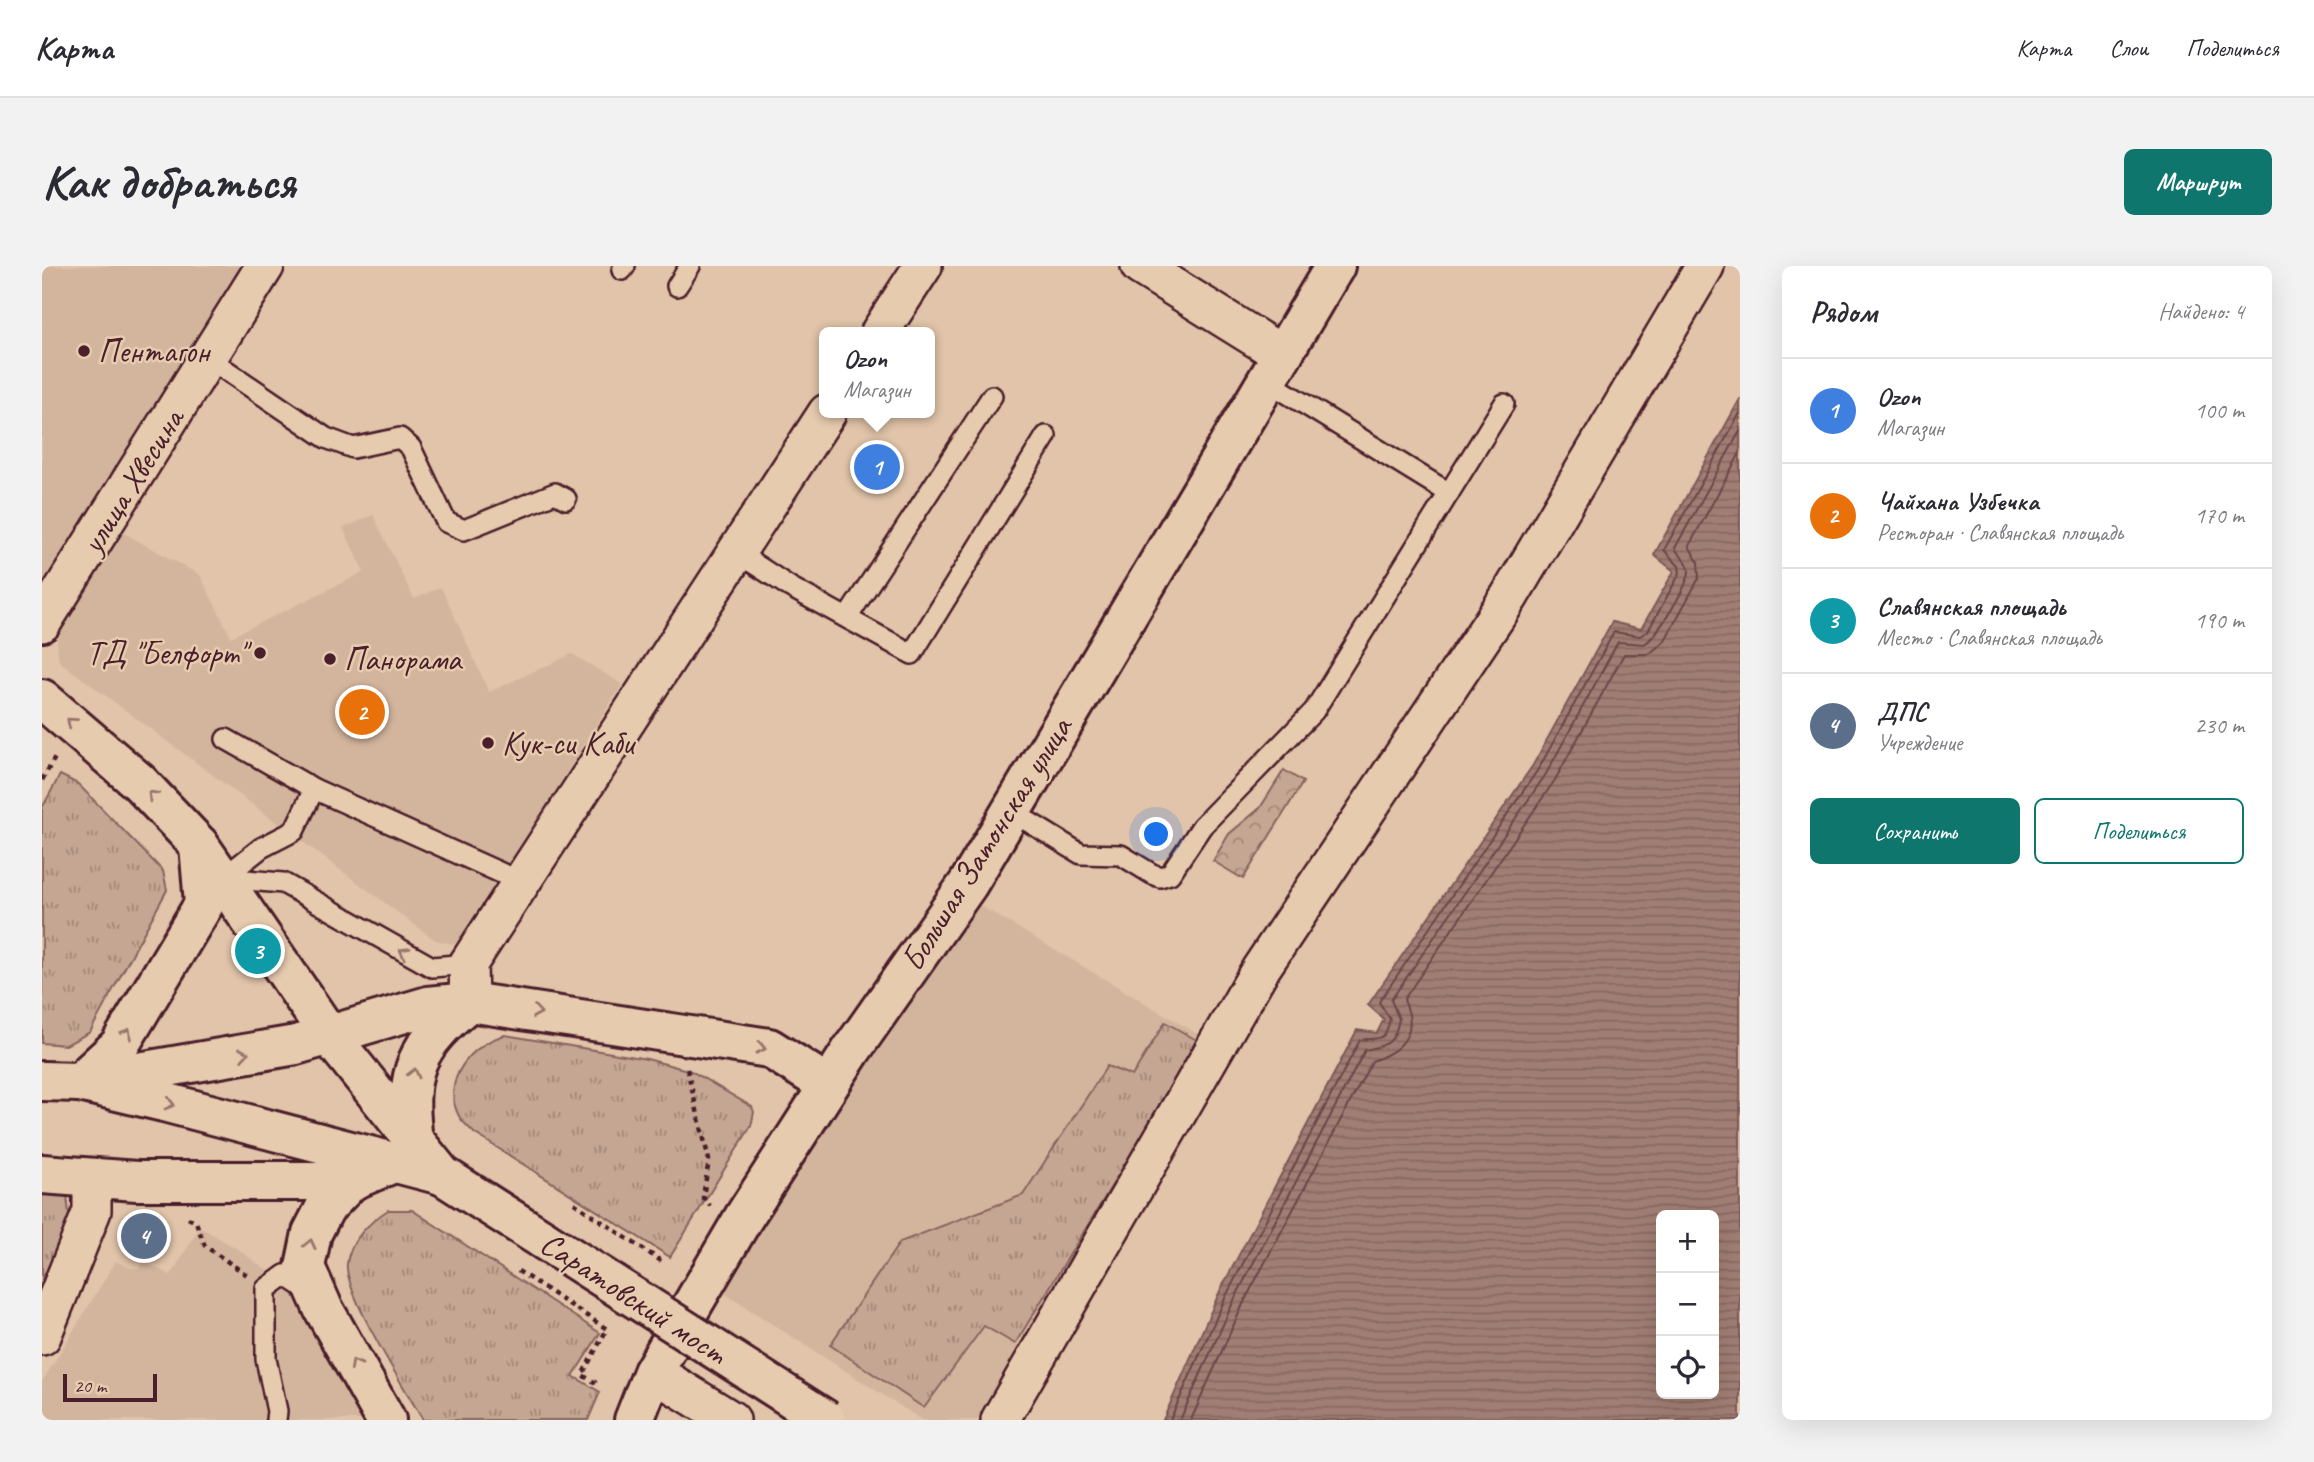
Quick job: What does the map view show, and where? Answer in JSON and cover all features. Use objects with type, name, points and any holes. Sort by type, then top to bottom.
[{"type":"street","name":"улица Хвесина","points":[[42,623],[265,266]]},
{"type":"street","points":[[883,327],[923,266]]},
{"type":"street","points":[[1140,266],[1275,368]]},
{"type":"street","name":"Большая Затонская улица","points":[[634,1420],[653,1371],[744,1217],[828,1085],[968,884],[1335,266]]},
{"type":"street","points":[[1000,1420],[1260,970],[1510,597],[1704,266]]},
{"type":"street","points":[[469,1002],[468,964],[519,881],[824,418]]},
{"type":"street","name":"Саратовский мост","points":[[42,699],[139,782],[199,845],[329,1035],[402,1152],[826,1420]]},
{"type":"street","points":[[80,1082],[120,1045],[204,904],[199,845]]},
{"type":"street","points":[[402,1152],[417,1059],[436,1030],[469,1002]]},
{"type":"street","points":[[42,1081],[80,1082],[296,1045],[428,1006],[469,1002],[769,1048],[828,1085]]},
{"type":"street","points":[[80,1082],[402,1152]]},
{"type":"street","points":[[387,1420],[323,1308],[305,1267],[312,1233],[325,1209],[351,1181],[402,1152]]},
{"type":"street","points":[[42,1174],[136,1181],[351,1181]]},
{"type":"street","points":[[42,1336],[92,1211],[92,1178]]},
{"type":"street","points":[[653,1371],[731,1420]]},
{"type":"lane","points":[[677,286],[690,266]]},
{"type":"lane","points":[[208,358],[326,438],[353,448],[400,438],[411,448],[446,522],[455,528],[464,530],[555,493],[566,499]]},
{"type":"lane","points":[[1275,368],[1449,493]]},
{"type":"lane","points":[[848,618],[992,397]]},
{"type":"lane","points":[[1011,811],[1081,854],[1121,855],[1152,874],[1160,877],[1170,874],[1202,826],[1314,712],[1504,404]]},
{"type":"lane","points":[[736,552],[790,587],[912,654],[1046,436]]},
{"type":"lane","points":[[226,739],[314,789],[519,881]]},
{"type":"lane","points":[[223,878],[261,848],[293,831],[314,789]]},
{"type":"lane","points":[[223,878],[283,883],[432,967],[468,964]]},
{"type":"lane","points":[[276,1420],[277,1410],[267,1359],[266,1289],[285,1275],[304,1285],[323,1308]]},
{"type":"path","points":[[42,780],[57,755]]},
{"type":"path","points":[[684,1058],[709,1160],[703,1197],[711,1208]]},
{"type":"path","points":[[574,1203],[661,1261]]},
{"type":"path","points":[[186,1217],[196,1222],[205,1246],[266,1289]]},
{"type":"path","points":[[518,1271],[607,1329],[582,1375],[598,1384]]},
{"type":"shaded area","points":[[42,266],[247,266],[42,595]]},
{"type":"shaded area","points":[[373,515],[414,599],[441,587],[489,692],[572,654],[622,684],[538,819],[540,829],[464,940],[453,944],[435,940],[59,661],[57,642],[62,628],[120,531],[200,575],[231,637],[364,572],[343,528]]},
{"type":"shaded area","points":[[972,901],[1206,1039],[977,1420],[922,1420],[719,1290]]},
{"type":"shaded area","points":[[200,1227],[239,1250],[291,1288],[307,1308],[364,1420],[42,1420],[42,1382],[116,1261],[131,1268],[139,1268],[144,1262],[171,1275]]},
{"type":"green space","points":[[1284,770],[1303,782],[1243,879],[1213,861],[1229,834],[1260,808]]},
{"type":"green space","points":[[60,775],[78,784],[163,871],[167,890],[90,1032],[66,1045],[42,1043],[42,808]]},
{"type":"green space","points":[[1165,1022],[1200,1042],[1015,1344],[984,1326],[924,1408],[830,1345],[900,1242],[1023,1195],[1107,1066],[1132,1076]]},
{"type":"green space","points":[[505,1035],[647,1059],[691,1071],[752,1107],[754,1112],[751,1126],[670,1257],[474,1133],[460,1118],[454,1103],[454,1089],[462,1065],[481,1046]]},
{"type":"green space","points":[[42,1189],[67,1194],[70,1225],[42,1280]]},
{"type":"green space","points":[[388,1210],[412,1210],[600,1333],[573,1376],[600,1392],[588,1420],[423,1420],[365,1319],[349,1278],[347,1264],[356,1240]]},
{"type":"water","points":[[1740,399],[1740,1420],[1163,1420],[1220,1291],[1357,1030],[1377,1033],[1384,1019],[1368,1005],[1533,765],[1612,622],[1641,629],[1674,571],[1654,555]]},
{"type":"place","name":"Пентагон","points":[[84,351]]},
{"type":"place","name":"Ozon","points":[[877,467]]},
{"type":"place","name":"ТД \"Белфорт\"","points":[[260,653]]},
{"type":"place","name":"Панорама","points":[[330,659]]},
{"type":"place","name":"Чайхана Узбечка","points":[[362,712]]},
{"type":"place","name":"Кук-си Каби","points":[[488,743]]},
{"type":"place","name":"Славянская площадь","points":[[258,951]]},
{"type":"place","name":"ДПС","points":[[144,1236]]}]
